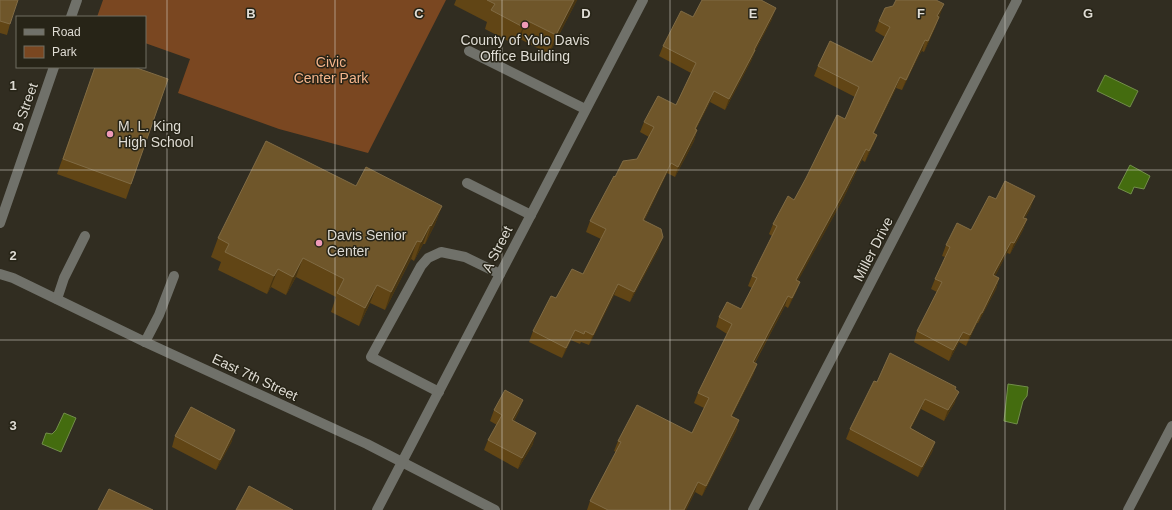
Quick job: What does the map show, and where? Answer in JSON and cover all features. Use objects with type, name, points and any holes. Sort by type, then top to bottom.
[{"type":"street","points":[[71,16],[77,0]]},
{"type":"street","name":"A Street","points":[[377,510],[642,0]]},
{"type":"street","name":"Miller Drive","points":[[753,510],[1017,0]]},
{"type":"street","points":[[469,51],[585,110]]},
{"type":"street","name":"B Street","points":[[0,223],[54,68]]},
{"type":"street","points":[[467,183],[530,215]]},
{"type":"street","points":[[57,299],[64,278],[85,236]]},
{"type":"street","points":[[439,392],[371,357],[421,266],[428,258],[441,252],[465,257],[500,274]]},
{"type":"street","name":"East 7th Street","points":[[0,274],[13,278],[146,342],[360,441],[495,510]]},
{"type":"street","points":[[146,342],[174,276]]},
{"type":"street","points":[[1128,510],[1172,426]]},
{"type":"green space","name":"Civic Center Park","points":[[103,0],[446,0],[368,153],[279,129],[178,93],[190,59],[146,43],[146,16],[97,16]]},
{"type":"shaded area","points":[[1105,75],[1138,91],[1130,107],[1097,91]]},
{"type":"shaded area","points":[[1130,165],[1150,176],[1144,189],[1134,187],[1131,194],[1118,188]]},
{"type":"shaded area","points":[[1008,384],[1028,387],[1027,396],[1023,401],[1017,424],[1004,421]]},
{"type":"shaded area","points":[[64,413],[76,418],[61,452],[42,444],[46,433],[52,434],[56,430]]},
{"type":"building","points":[[0,0],[18,0],[10,24],[0,21]]},
{"type":"building","points":[[487,0],[574,0],[556,35],[526,20],[523,27],[491,10],[495,4]]},
{"type":"building","points":[[702,0],[761,0],[776,8],[729,99],[714,91],[695,129],[697,130],[678,167],[671,163],[643,220],[661,229],[663,237],[634,292],[618,284],[593,335],[585,331],[584,334],[575,330],[566,348],[533,331],[551,296],[556,298],[572,269],[583,274],[606,229],[590,221],[623,161],[637,159],[654,127],[644,122],[658,96],[676,105],[696,63],[663,46],[681,11],[693,17]]},
{"type":"building","points":[[896,0],[936,0],[944,4],[937,16],[939,17],[928,41],[925,40],[906,80],[900,77],[873,133],[877,135],[869,151],[866,149],[796,280],[800,282],[792,298],[788,296],[753,362],[757,364],[731,416],[739,420],[706,486],[698,482],[684,510],[608,510],[590,501],[621,442],[618,441],[637,405],[692,433],[709,398],[698,393],[732,324],[719,317],[727,302],[741,309],[757,278],[752,276],[777,226],[773,224],[788,196],[794,200],[837,115],[845,119],[859,87],[818,66],[830,41],[872,62],[890,27],[879,21],[885,8],[893,6]]},
{"type":"building","name":"M. L. King High School","points":[[95,68],[137,68],[168,79],[131,184],[63,159]]},
{"type":"building","name":"Davis Senior Center","points":[[266,141],[356,186],[366,167],[442,206],[421,242],[417,241],[391,292],[377,285],[365,308],[337,293],[344,279],[303,258],[293,277],[278,269],[274,276],[225,252],[229,244],[218,238]]},
{"type":"building","points":[[1005,181],[1035,196],[1023,218],[1027,219],[1014,243],[1011,242],[993,275],[999,278],[982,313],[970,335],[963,332],[953,350],[917,331],[942,282],[935,279],[950,247],[946,245],[957,223],[971,230],[989,196],[996,199]]},
{"type":"building","points":[[890,353],[956,387],[955,389],[959,392],[948,410],[925,399],[910,428],[935,442],[922,467],[850,429],[874,381],[877,382]]},
{"type":"building","points":[[505,390],[523,400],[512,420],[536,433],[522,458],[488,440],[502,415],[494,410]]},
{"type":"building","points":[[191,407],[235,430],[220,460],[175,436]]},
{"type":"building","points":[[249,486],[293,510],[236,510]]},
{"type":"building","points":[[109,489],[153,510],[98,510]]},
{"type":"place","name":"County of Yolo Davis Office Building","points":[[525,25]]},
{"type":"place","name":"M. L. King High School","points":[[110,134]]},
{"type":"place","name":"Davis Senior Center","points":[[319,243]]}]
